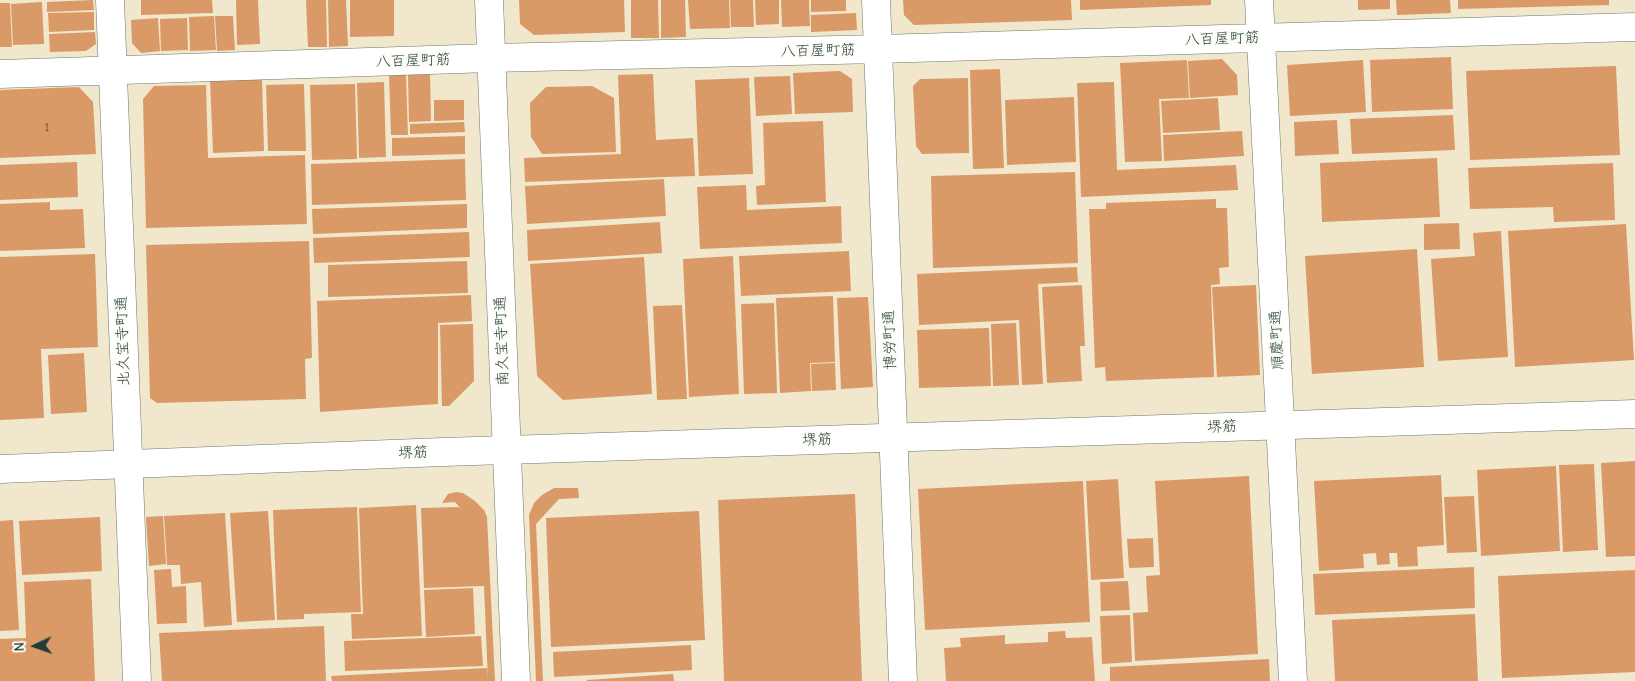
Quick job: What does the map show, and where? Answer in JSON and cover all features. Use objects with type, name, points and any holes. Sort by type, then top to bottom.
[{"type":"street","name":"北久宝寺町通","points":[[110,0],[137,681]]},
{"type":"street","name":"南久宝寺町通","points":[[489,0],[516,681]]},
{"type":"street","name":"博労町通","points":[[876,0],[903,681]]},
{"type":"street","name":"順慶町通","points":[[1259,0],[1293,681]]},
{"type":"street","name":"八百屋町筋","points":[[0,74],[491,58],[879,49],[1635,27]]},
{"type":"street","name":"堺筋","points":[[0,469],[506,450],[1635,414]]},
{"type":"building","points":[[93,0],[94,10],[47,12],[47,2]]},
{"type":"building","points":[[141,0],[212,0],[213,13],[141,15]]},
{"type":"building","points":[[236,0],[258,0],[260,44],[237,45]]},
{"type":"building","points":[[306,0],[326,0],[327,47],[308,47]]},
{"type":"building","points":[[328,0],[346,0],[348,46],[329,47]]},
{"type":"building","points":[[350,0],[394,0],[394,36],[350,37]]},
{"type":"building","points":[[519,0],[624,0],[625,32],[534,35],[520,24]]},
{"type":"building","points":[[631,0],[658,0],[659,38],[631,38]]},
{"type":"building","points":[[661,0],[685,0],[686,37],[661,38]]},
{"type":"building","points":[[688,0],[729,0],[730,28],[690,29]]},
{"type":"building","points":[[730,0],[753,0],[754,27],[731,27]]},
{"type":"building","points":[[755,0],[779,0],[779,24],[756,25]]},
{"type":"building","points":[[781,0],[809,0],[810,26],[782,27]]},
{"type":"building","points":[[811,0],[846,0],[846,11],[811,12]]},
{"type":"building","points":[[903,0],[1071,0],[1072,20],[914,25],[904,15]]},
{"type":"building","points":[[1080,0],[1211,0],[1211,5],[1080,10]]},
{"type":"building","points":[[1358,0],[1390,0],[1390,9],[1358,10]]},
{"type":"building","points":[[1396,0],[1450,0],[1451,13],[1397,15]]},
{"type":"building","points":[[1458,0],[1609,0],[1609,5],[1458,9]]},
{"type":"building","points":[[42,2],[44,44],[13,45],[11,4]]},
{"type":"building","points":[[0,3],[10,3],[12,47],[0,47]]},
{"type":"building","points":[[94,12],[94,30],[49,32],[48,13]]},
{"type":"building","points":[[856,13],[857,30],[811,32],[811,15]]},
{"type":"building","points":[[214,16],[216,50],[190,51],[189,17]]},
{"type":"building","points":[[215,16],[233,16],[235,50],[217,51]]},
{"type":"building","points":[[158,18],[160,51],[141,53],[132,43],[131,20]]},
{"type":"building","points":[[187,18],[188,50],[161,51],[160,19]]},
{"type":"building","points":[[95,32],[96,44],[86,51],[50,52],[49,34]]},
{"type":"building","points":[[1451,57],[1453,109],[1372,112],[1370,60]]},
{"type":"building","points":[[1222,59],[1237,75],[1238,95],[1190,98],[1188,61]]},
{"type":"building","points":[[1187,60],[1189,98],[1159,99],[1162,161],[1125,162],[1120,63]]},
{"type":"building","points":[[1363,60],[1366,112],[1290,116],[1287,65]]},
{"type":"building","points":[[1616,66],[1620,155],[1470,160],[1466,71]]},
{"type":"building","points":[[1000,69],[1004,168],[973,169],[970,70]]},
{"type":"building","points":[[840,71],[852,79],[853,112],[795,114],[793,73]]},
{"type":"building","points":[[430,74],[431,121],[409,122],[408,75]]},
{"type":"building","points":[[653,74],[656,140],[693,138],[695,176],[525,182],[524,158],[621,154],[618,75]]},
{"type":"building","points":[[389,75],[406,75],[408,135],[391,135]]},
{"type":"building","points":[[790,76],[792,114],[756,116],[754,77]]},
{"type":"building","points":[[262,78],[264,151],[213,153],[210,80]]},
{"type":"building","points":[[749,78],[753,174],[699,176],[695,80]]},
{"type":"building","points":[[968,78],[969,153],[922,154],[916,146],[913,86],[920,79]]},
{"type":"building","points":[[384,82],[386,157],[359,158],[357,83]]},
{"type":"building","points":[[1114,82],[1117,170],[1236,165],[1238,190],[1081,197],[1077,83]]},
{"type":"building","points":[[304,84],[306,151],[268,151],[266,85]]},
{"type":"building","points":[[355,84],[357,159],[312,160],[310,85]]},
{"type":"building","points":[[206,85],[208,158],[305,155],[307,224],[146,228],[143,99],[154,86]]},
{"type":"building","points":[[592,86],[614,98],[616,152],[542,154],[531,137],[530,103],[546,87]]},
{"type":"building","points":[[79,87],[93,102],[96,154],[0,158],[0,90]]},
{"type":"building","points":[[1074,97],[1076,162],[1007,165],[1005,100]]},
{"type":"building","points":[[1218,98],[1220,130],[1163,133],[1161,101]]},
{"type":"building","points":[[434,100],[464,100],[464,120],[434,121]]},
{"type":"building","points":[[1453,115],[1455,150],[1352,154],[1350,119]]},
{"type":"building","points":[[1337,120],[1339,154],[1295,156],[1294,122]]},
{"type":"building","points":[[823,121],[826,202],[757,205],[756,186],[765,185],[763,123]]},
{"type":"building","points":[[464,122],[465,132],[410,134],[410,124]]},
{"type":"building","points":[[1242,131],[1244,156],[1164,161],[1163,135]]},
{"type":"building","points":[[465,136],[465,154],[392,156],[392,138]]},
{"type":"building","points":[[1437,158],[1440,217],[1322,222],[1320,163]]},
{"type":"building","points":[[465,159],[466,200],[312,205],[311,164]]},
{"type":"building","points":[[77,162],[78,197],[0,200],[0,165]]},
{"type":"building","points":[[1613,163],[1615,220],[1554,222],[1553,207],[1470,209],[1468,168]]},
{"type":"building","points":[[1075,172],[1078,263],[933,268],[931,176]]},
{"type":"building","points":[[664,179],[666,216],[527,224],[525,186]]},
{"type":"building","points":[[746,185],[747,210],[841,206],[842,243],[700,249],[697,187]]},
{"type":"building","points":[[1216,199],[1216,208],[1227,208],[1229,267],[1219,268],[1220,284],[1211,285],[1214,377],[1106,381],[1105,367],[1095,368],[1089,209],[1106,209],[1106,203]]},
{"type":"building","points":[[50,202],[50,210],[83,209],[85,248],[0,251],[0,204]]},
{"type":"building","points":[[467,204],[467,228],[313,234],[312,209]]},
{"type":"building","points":[[660,222],[662,253],[528,261],[527,230]]},
{"type":"building","points":[[1459,223],[1460,249],[1424,250],[1424,224]]},
{"type":"building","points":[[1626,224],[1634,360],[1515,367],[1508,231]]},
{"type":"building","points":[[1501,231],[1508,357],[1438,361],[1431,259],[1475,256],[1473,233]]},
{"type":"building","points":[[469,232],[470,257],[314,263],[313,238]]},
{"type":"building","points":[[309,241],[312,358],[305,359],[306,399],[157,403],[150,398],[146,245]]},
{"type":"building","points":[[1417,249],[1424,367],[1312,374],[1305,256]]},
{"type":"building","points":[[849,251],[851,291],[741,296],[739,256]]},
{"type":"building","points":[[95,254],[98,347],[41,349],[44,418],[0,420],[0,257]]},
{"type":"building","points":[[733,256],[739,394],[689,397],[683,259]]},
{"type":"building","points":[[644,257],[652,394],[563,400],[537,376],[530,264]]},
{"type":"building","points":[[467,261],[468,293],[328,297],[328,265]]},
{"type":"building","points":[[1077,267],[1078,282],[1038,284],[1043,384],[1022,385],[1019,320],[919,325],[917,274]]},
{"type":"building","points":[[1082,285],[1085,346],[1080,346],[1082,381],[1047,383],[1042,287]]},
{"type":"building","points":[[1256,285],[1260,375],[1217,377],[1212,287]]},
{"type":"building","points":[[471,295],[472,321],[438,323],[438,404],[320,412],[317,301]]},
{"type":"building","points":[[833,296],[835,362],[810,363],[811,391],[780,393],[776,298]]},
{"type":"building","points":[[868,297],[873,387],[841,389],[837,298]]},
{"type":"building","points":[[774,303],[777,393],[744,394],[741,304]]},
{"type":"building","points":[[682,305],[687,399],[657,400],[653,306]]},
{"type":"building","points":[[1016,323],[1019,385],[993,386],[991,324]]},
{"type":"building","points":[[473,324],[474,381],[449,406],[442,406],[440,325]]},
{"type":"building","points":[[989,328],[991,386],[919,388],[917,330]]},
{"type":"building","points":[[84,353],[87,412],[51,414],[48,355]]},
{"type":"building","points":[[835,363],[836,390],[812,391],[811,364]]},
{"type":"building","points":[[1635,461],[1635,556],[1606,557],[1601,463]]},
{"type":"building","points":[[1594,464],[1598,550],[1563,552],[1559,465]]},
{"type":"building","points":[[1556,466],[1560,551],[1481,556],[1477,470]]},
{"type":"building","points":[[1441,475],[1444,545],[1417,547],[1418,566],[1398,567],[1397,553],[1389,553],[1390,564],[1377,565],[1376,553],[1363,554],[1364,568],[1319,571],[1314,481]]},
{"type":"building","points":[[1249,476],[1258,654],[1135,661],[1133,613],[1148,612],[1146,576],[1160,575],[1155,481]]},
{"type":"building","points":[[1118,479],[1124,578],[1091,580],[1086,481]]},
{"type":"building","points":[[1083,481],[1090,622],[925,630],[918,489]]},
{"type":"building","points":[[554,488],[578,488],[579,498],[559,499],[536,524],[543,681],[536,681],[529,515],[534,503],[542,495]]},
{"type":"building","points":[[463,493],[475,501],[484,510],[487,517],[495,681],[488,681],[484,586],[424,588],[421,508],[459,507],[463,511],[455,502],[442,503],[448,494]]},
{"type":"building","points":[[855,494],[862,681],[724,681],[718,500]]},
{"type":"building","points":[[1474,496],[1477,552],[1447,553],[1444,497]]},
{"type":"building","points":[[416,505],[422,636],[352,639],[351,614],[363,614],[359,508]]},
{"type":"building","points":[[357,507],[361,612],[304,614],[304,619],[277,620],[273,510]]},
{"type":"building","points":[[268,511],[275,620],[237,622],[230,513]]},
{"type":"building","points":[[699,511],[705,640],[551,647],[546,518]]},
{"type":"building","points":[[225,513],[232,625],[204,627],[201,582],[181,584],[180,565],[167,565],[164,516]]},
{"type":"building","points":[[163,516],[166,564],[149,566],[146,517]]},
{"type":"building","points":[[100,517],[102,571],[22,575],[19,521]]},
{"type":"building","points":[[13,520],[19,630],[0,631],[0,521]]},
{"type":"building","points":[[1153,538],[1154,567],[1129,568],[1127,539]]},
{"type":"building","points":[[1474,567],[1475,608],[1315,615],[1313,574]]},
{"type":"building","points":[[171,569],[172,587],[186,586],[187,623],[157,624],[154,570]]},
{"type":"building","points":[[1635,570],[1635,672],[1502,678],[1498,576]]},
{"type":"building","points":[[91,579],[95,681],[0,681],[0,639],[26,638],[24,582]]},
{"type":"building","points":[[1128,581],[1130,610],[1101,611],[1100,582]]},
{"type":"building","points":[[473,588],[475,634],[426,637],[424,590]]},
{"type":"building","points":[[1475,614],[1478,681],[1335,681],[1332,620]]},
{"type":"building","points":[[1130,615],[1132,662],[1102,664],[1100,616]]},
{"type":"building","points":[[324,626],[326,681],[162,681],[159,633]]},
{"type":"building","points":[[1065,631],[1066,638],[1092,637],[1095,681],[946,681],[944,648],[961,647],[960,638],[1005,635],[1005,644],[1048,642],[1048,632]]},
{"type":"building","points":[[481,636],[483,666],[345,671],[344,641]]},
{"type":"building","points":[[691,645],[692,670],[554,677],[553,652]]},
{"type":"building","points":[[1269,659],[1270,681],[1110,681],[1110,667]]},
{"type":"building","points":[[487,668],[488,681],[332,681],[331,676]]},
{"type":"building","points":[[673,674],[674,681],[587,681],[587,680]]}]
